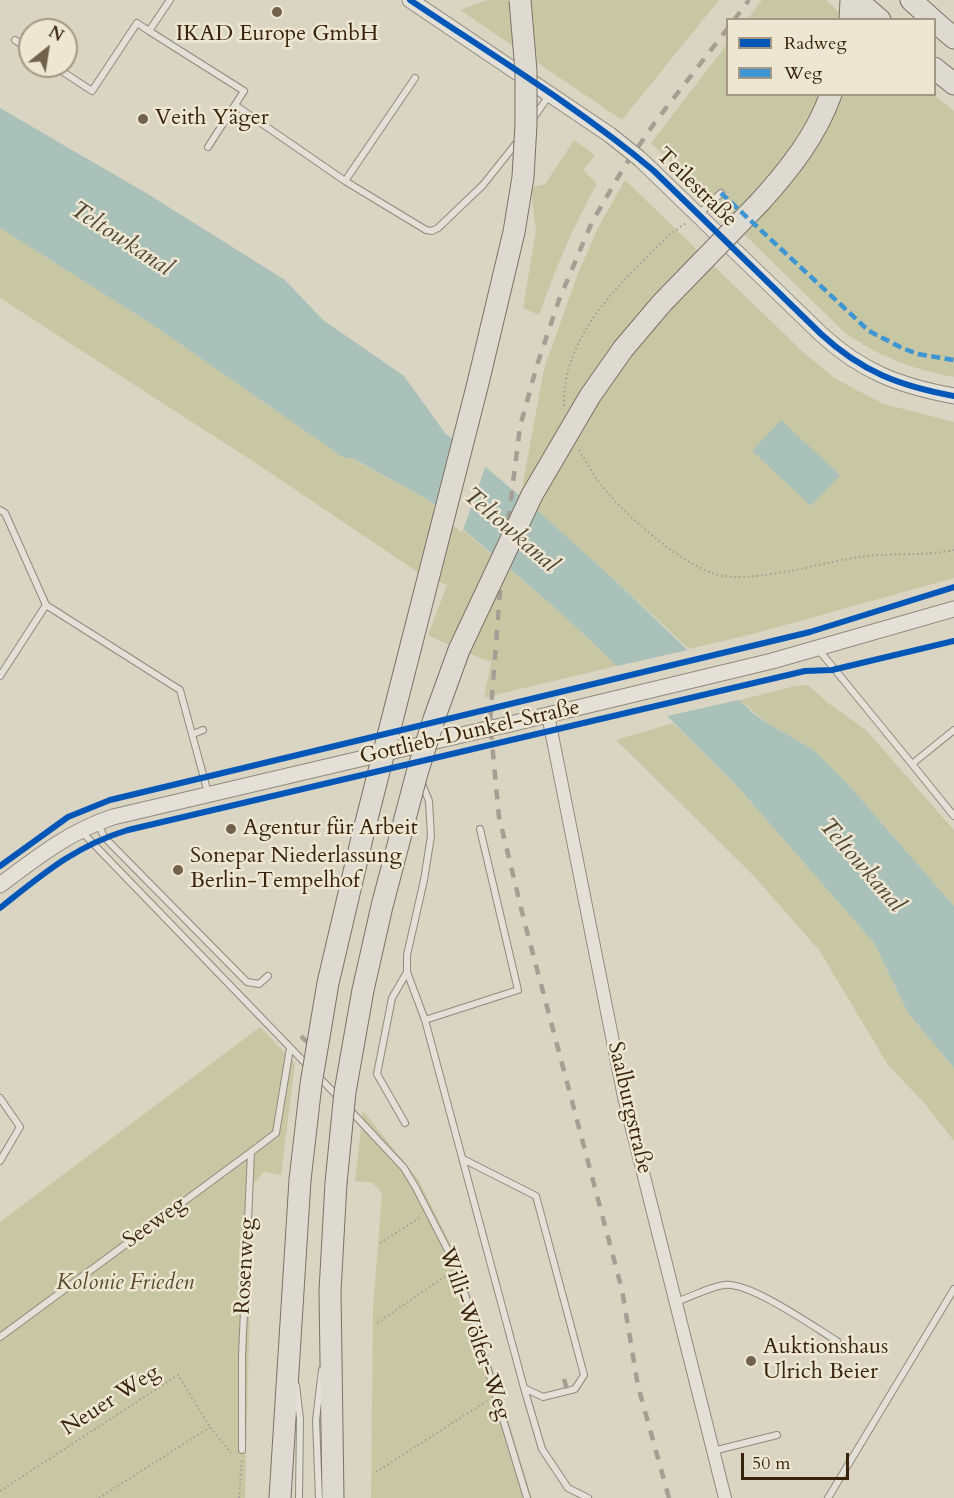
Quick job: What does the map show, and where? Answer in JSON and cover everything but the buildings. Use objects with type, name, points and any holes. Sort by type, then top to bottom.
[{"type":"highway","points":[[280,1498],[300,1180],[311,1084],[328,983],[363,834],[478,383],[514,232],[522,177],[526,124],[526,71],[520,0]]},
{"type":"highway","points":[[850,18],[851,0]]},
{"type":"highway","points":[[857,0],[877,18]]},
{"type":"highway","points":[[911,0],[932,18]]},
{"type":"highway","points":[[936,22],[954,38]]},
{"type":"highway","points":[[936,70],[954,84]]},
{"type":"highway","points":[[333,1498],[330,1291],[336,1183],[345,1092],[363,990],[403,826],[444,689],[495,570],[553,456],[607,371],[674,289],[760,202],[794,163],[820,120],[830,96]]},
{"type":"street","name":"Teilestraße","points":[[410,0],[610,135],[640,159],[821,334],[848,357],[896,382],[921,390],[954,396]]},
{"type":"street","name":"Gottlieb-Dunkel-Straße","points":[[0,885],[52,846],[80,830],[138,810],[772,661],[954,609]]},
{"type":"street","name":"Saalburgstraße","points":[[548,715],[624,1097],[725,1498]]},
{"type":"lane","points":[[149,31],[170,0]]},
{"type":"lane","points":[[72,78],[92,91],[137,23],[244,91],[208,147]]},
{"type":"lane","points":[[345,181],[415,78]]},
{"type":"lane","points":[[235,105],[345,181],[426,230],[432,231],[438,228],[494,173],[550,94]]},
{"type":"lane","points":[[698,214],[721,194]]},
{"type":"lane","points":[[0,510],[5,513],[46,605],[180,690],[208,794]]},
{"type":"lane","points":[[0,675],[46,605]]},
{"type":"lane","points":[[818,649],[954,816]]},
{"type":"lane","points":[[912,764],[954,729]]},
{"type":"lane","points":[[193,734],[203,730]]},
{"type":"lane","points":[[430,743],[421,781],[429,801],[431,836],[424,880],[407,955],[407,972],[425,1020],[542,1449],[568,1488],[588,1498]]},
{"type":"lane","points":[[98,822],[104,837],[247,982],[259,984],[268,976]]},
{"type":"lane","points":[[425,1020],[518,990],[480,829]]},
{"type":"lane","name":"Willi-Wölfer-Weg","points":[[80,830],[404,1168],[457,1268],[527,1498]]},
{"type":"lane","points":[[405,1123],[377,1074],[392,998],[407,972]]},
{"type":"lane","points":[[251,1152],[276,1133],[290,1048]]},
{"type":"lane","points":[[0,1098],[20,1127],[0,1161]]},
{"type":"lane","name":"Seeweg","points":[[0,1337],[251,1152]]},
{"type":"lane","name":"Rosenweg","points":[[242,1450],[242,1356],[251,1152]]},
{"type":"lane","points":[[463,1159],[536,1196],[584,1375],[575,1389],[543,1397],[524,1388]]},
{"type":"lane","points":[[675,1303],[726,1284],[762,1296],[837,1341]]},
{"type":"lane","points":[[828,1498],[954,1289]]},
{"type":"lane","points":[[324,1350],[330,1291]]},
{"type":"lane","points":[[290,1325],[300,1419],[299,1498]]},
{"type":"lane","points":[[319,1498],[316,1420],[322,1362]]},
{"type":"lane","points":[[712,1451],[777,1435]]},
{"type":"path","points":[[564,412],[566,375],[579,340],[598,310],[617,286],[670,234],[698,214]]},
{"type":"path","points":[[576,445],[602,486],[628,514],[684,560],[711,573],[745,576],[781,572],[868,556],[935,554],[954,550]]},
{"type":"path","points":[[380,1243],[428,1212]]},
{"type":"path","points":[[377,1323],[457,1268]]},
{"type":"path","points":[[376,1472],[496,1395]]},
{"type":"path","points":[[99,1498],[210,1427]]},
{"type":"path","points":[[239,1498],[242,1450]]},
{"type":"green space","points":[[487,0],[719,0],[622,120],[460,10]]},
{"type":"green space","points":[[762,0],[826,0],[846,18],[748,18]]},
{"type":"green space","points":[[726,45],[726,96],[935,96],[954,111],[954,377],[896,361],[844,332],[651,143]]},
{"type":"green space","points":[[574,140],[595,155],[583,170],[597,184],[565,248],[539,315],[523,308],[536,230],[531,191],[532,187],[545,184]]},
{"type":"green space","points":[[625,180],[804,353],[836,379],[884,404],[954,422],[954,578],[753,634],[689,649],[519,495],[544,369],[578,273],[598,228]]},
{"type":"green space","points":[[0,228],[153,325],[344,458],[351,458],[425,498],[561,613],[617,666],[482,698],[491,662],[428,635],[447,585],[419,573],[257,464],[0,298]]},
{"type":"green space","points":[[808,685],[828,703],[866,730],[954,830],[954,906],[846,782],[814,750],[767,723],[740,700],[795,686]]},
{"type":"green space","points":[[673,723],[737,786],[874,943],[908,1013],[954,1068],[954,1141],[925,1104],[888,1065],[819,950],[753,875],[616,740]]},
{"type":"green space","name":"Kolonie Frieden","points":[[260,1027],[295,1063],[281,1175],[264,1172],[253,1184],[245,1498],[0,1498],[0,1222]]},
{"type":"green space","points":[[363,1111],[418,1179],[461,1265],[532,1498],[371,1498],[373,1308],[382,1194],[373,1183],[355,1181]]},
{"type":"water","name":"Teltowkanal","points":[[0,108],[151,196],[285,280],[323,320],[404,376],[445,433],[539,512],[618,583],[753,713],[814,750],[846,782],[954,906],[954,1068],[908,1013],[874,943],[737,786],[561,613],[425,498],[352,458],[344,458],[153,325],[0,228]]},
{"type":"water","points":[[781,420],[840,475],[811,506],[752,451]]},
{"type":"pier","points":[[453,436],[486,465],[462,533],[435,509]]},
{"type":"pier","points":[[692,649],[743,699],[663,717],[613,667]]},
{"type":"railway","points":[[736,18],[749,0]]},
{"type":"railway","points":[[669,1498],[638,1386],[622,1290],[499,817],[490,722],[501,579],[520,427],[537,365],[559,300],[592,222],[624,167],[656,121],[726,31]]},
{"type":"railway","points":[[301,1036],[307,1042]]},
{"type":"railway","points":[[564,1379],[569,1398]]},
{"type":"marked path","points":[[721,193],[869,331],[918,354],[954,360]]},
{"type":"cycle path","points":[[410,0],[565,103],[654,171],[821,334],[851,358],[899,382],[954,396]]},
{"type":"cycle path","points":[[0,866],[68,817],[110,800],[810,632],[954,587]]},
{"type":"cycle path","points":[[0,908],[60,862],[92,844],[128,830],[805,671],[832,670],[954,641]]},
{"type":"place","name":"IKAD Europe GmbH","points":[[277,12]]},
{"type":"place","name":"Veith Yäger","points":[[143,119]]},
{"type":"place","name":"Agentur für Arbeit","points":[[231,829]]},
{"type":"place","name":"Sonepar Niederlassung Berlin-Tempelhof","points":[[178,870]]},
{"type":"place","name":"Auktionshaus Ulrich Beier","points":[[751,1361]]}]
